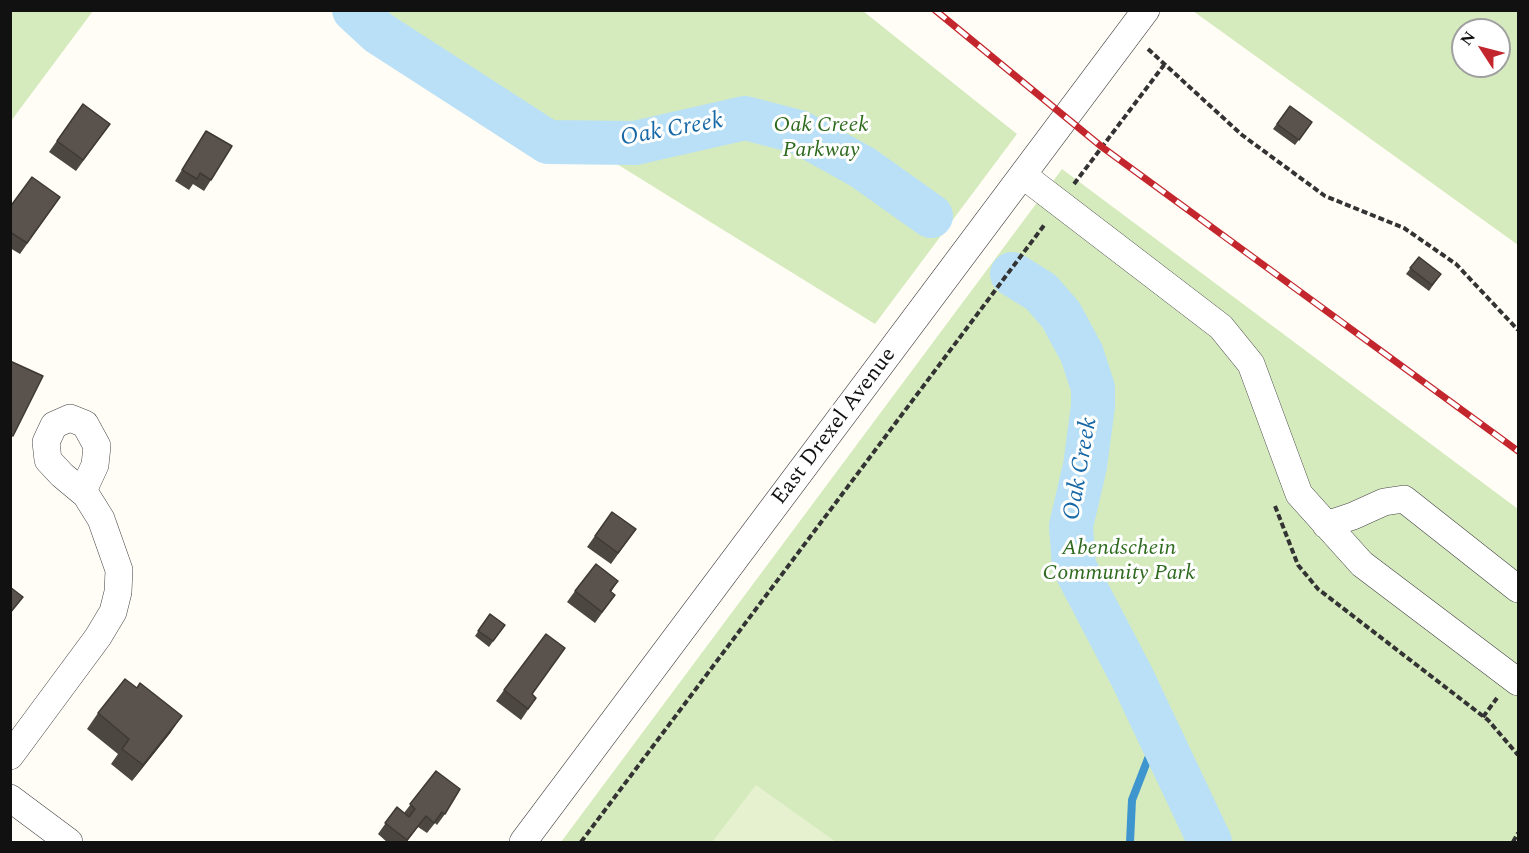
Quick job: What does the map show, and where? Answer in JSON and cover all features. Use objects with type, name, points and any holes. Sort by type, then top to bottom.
[{"type":"street","name":"East Drexel Avenue","points":[[523,843],[1146,10]]},
{"type":"street","points":[[1024,176],[1221,327],[1251,364],[1299,494],[1362,564],[1518,682]]},
{"type":"street","points":[[10,756],[98,637],[113,612],[118,592],[119,570],[113,546],[102,519],[82,491]]},
{"type":"street","points":[[1326,525],[1384,502],[1404,499],[1518,589]]},
{"type":"street","points":[[10,798],[69,843]]},
{"type":"path","points":[[580,843],[1164,64],[1242,135],[1324,196],[1404,228],[1456,264],[1518,330]]},
{"type":"path","points":[[1514,843],[1518,833]]},
{"type":"green space","points":[[10,11],[93,11],[11,121]]},
{"type":"green space","name":"Oak Creek Parkway","points":[[370,11],[863,11],[1017,134],[875,324]]},
{"type":"green space","points":[[1193,11],[1518,11],[1518,245]]},
{"type":"green space","name":"Abendschein Community Park","points":[[1062,169],[1518,509],[1518,842],[561,842]]},
{"type":"green space","points":[[756,785],[836,842],[712,842]]},
{"type":"building","points":[[83,104],[110,124],[83,160],[57,141]]},
{"type":"building","points":[[1290,106],[1312,122],[1299,140],[1277,124]]},
{"type":"building","points":[[206,131],[232,146],[211,180],[200,173],[197,179],[182,170]]},
{"type":"building","points":[[32,177],[60,197],[27,243],[10,232],[10,207]]},
{"type":"building","points":[[1419,257],[1441,274],[1432,285],[1410,268]]},
{"type":"building","points":[[10,361],[43,376],[13,436],[10,435]]},
{"type":"building","points":[[612,512],[636,529],[618,553],[595,536]]},
{"type":"building","points":[[596,564],[618,581],[610,591],[615,595],[602,612],[575,591]]},
{"type":"building","points":[[10,587],[23,597],[10,613]]},
{"type":"building","points":[[490,614],[505,625],[493,641],[478,631]]},
{"type":"building","points":[[546,634],[565,648],[532,694],[536,698],[528,709],[504,690]]},
{"type":"building","points":[[125,679],[137,688],[140,683],[182,716],[143,765],[122,749],[129,739],[98,713]]},
{"type":"building","points":[[436,771],[460,789],[445,814],[442,812],[434,823],[426,816],[407,840],[385,823],[397,807],[409,817],[415,809],[410,804]]},
{"type":"waterway","name":"Oak Creek","points":[[354,10],[379,33],[548,142],[635,143],[745,118],[799,132],[862,167],[931,216]]},
{"type":"waterway","name":"Oak Creek","points":[[1012,274],[1041,292],[1061,315],[1082,354],[1093,388],[1093,406],[1085,466],[1071,526],[1074,566],[1132,677],[1210,842]]},
{"type":"waterway","points":[[1130,842],[1132,800],[1158,733]]},
{"type":"railway","points":[[935,10],[1102,147],[1518,451]]}]
